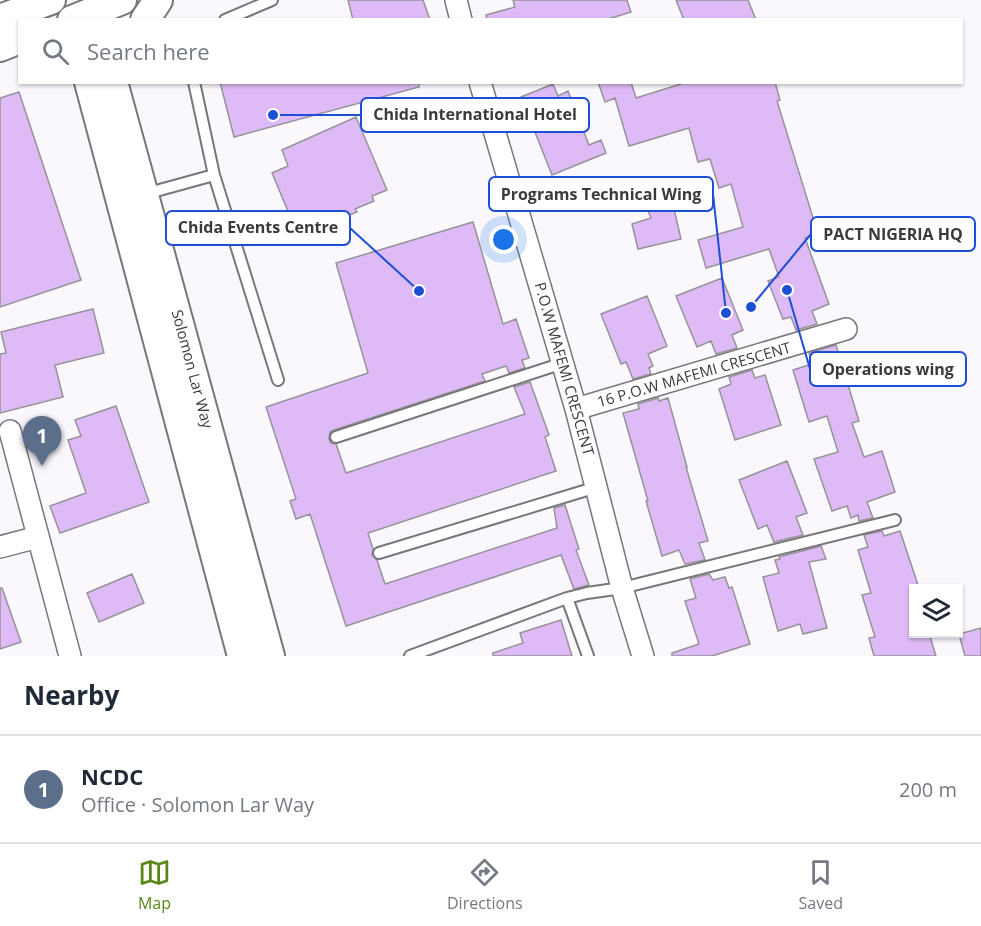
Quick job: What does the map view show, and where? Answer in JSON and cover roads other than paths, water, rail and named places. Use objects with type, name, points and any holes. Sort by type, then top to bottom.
[{"type":"street","points":[[29,18],[51,0]]},
{"type":"street","points":[[67,0],[83,15],[122,0]]},
{"type":"street","points":[[146,18],[158,0]]},
{"type":"street","points":[[456,0],[460,18]]},
{"type":"street","name":"P.O.W MAFEMI CRESCENT","points":[[480,84],[563,363],[598,487],[622,588],[643,656]]},
{"type":"street","name":"Solomon Lar Way","points":[[103,85],[144,194],[270,656]]},
{"type":"street","name":"Solomon Lar Way","points":[[103,85],[242,656]]},
{"type":"street","name":"16 P.O.W MAFEMI CRESCENT","points":[[576,409],[846,329]]},
{"type":"street","points":[[10,431],[70,656]]},
{"type":"street","points":[[0,547],[38,537]]},
{"type":"lane","points":[[230,18],[272,0]]},
{"type":"lane","points":[[194,84],[214,175],[279,380]]},
{"type":"lane","points":[[144,194],[214,175]]},
{"type":"lane","points":[[336,437],[563,363]]},
{"type":"lane","points":[[379,553],[598,487]]},
{"type":"lane","points":[[410,656],[567,598],[622,588],[895,520]]},
{"type":"lane","points":[[567,598],[588,656]]},
{"type":"place","name":"Chida International Hotel","points":[[273,115]]},
{"type":"place","name":"Operations wing","points":[[787,290]]},
{"type":"place","name":"Chida Events Centre","points":[[419,291]]},
{"type":"place","name":"PACT NIGERIA HQ","points":[[751,307]]},
{"type":"place","name":"Programs Technical Wing","points":[[726,313]]},
{"type":"place","name":"NCDC","points":[[42,466]]}]
